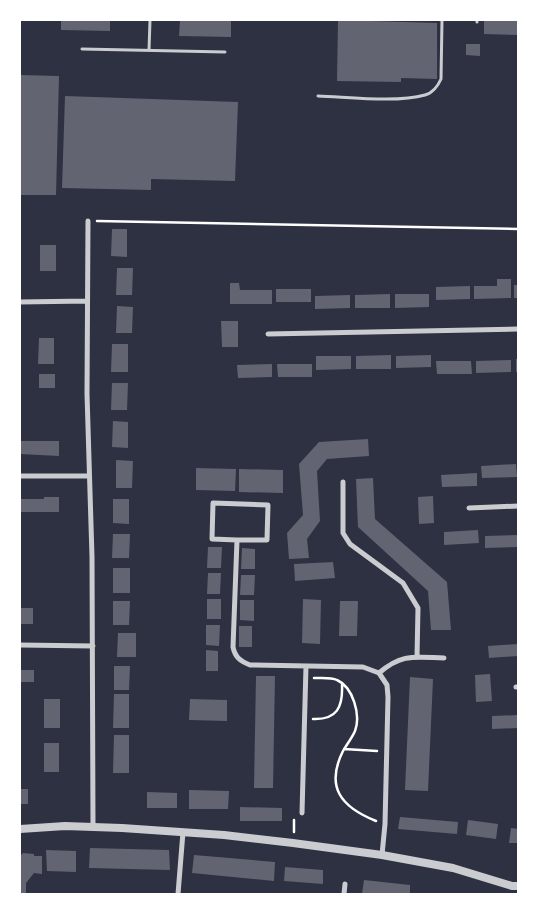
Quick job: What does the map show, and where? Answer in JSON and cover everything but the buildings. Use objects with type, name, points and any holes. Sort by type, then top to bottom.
[{"type":"street","points":[[88,221],[88,476],[92,557],[93,826]]},
{"type":"street","points":[[20,302],[87,300]]},
{"type":"street","points":[[268,334],[518,329]]},
{"type":"street","points":[[20,476],[88,476]]},
{"type":"street","points":[[342,482],[343,533],[350,544],[403,582],[418,608],[417,657]]},
{"type":"street","points":[[213,503],[268,505],[267,540],[237,540],[212,539],[213,503]]},
{"type":"street","points":[[470,508],[518,506]]},
{"type":"street","points":[[237,540],[233,646],[235,656],[242,662],[250,665],[363,666],[379,673],[387,685],[385,824],[382,855]]},
{"type":"street","points":[[20,645],[93,646]]},
{"type":"street","points":[[379,673],[396,660],[404,658],[444,658]]},
{"type":"street","points":[[302,813],[306,666]]},
{"type":"street","points":[[20,829],[93,826],[183,832],[293,843],[382,855],[453,868],[514,889]]},
{"type":"street","points":[[178,894],[183,832]]},
{"type":"street","points":[[344,894],[346,884]]},
{"type":"lane","points":[[149,50],[150,20]]},
{"type":"lane","points":[[318,96],[400,99],[427,95],[438,86],[441,79],[442,20]]},
{"type":"lane","points":[[82,49],[225,52]]},
{"type":"path","points":[[88,221],[518,229]]},
{"type":"path","points":[[305,678],[336,679],[342,683],[351,696],[356,707],[358,721],[338,764],[334,778],[338,794],[360,815],[385,824]]},
{"type":"path","points":[[304,719],[324,720],[332,716],[338,708],[342,696],[342,683]]},
{"type":"path","points":[[344,750],[387,751]]},
{"type":"path","points":[[293,843],[294,817],[302,813]]}]
